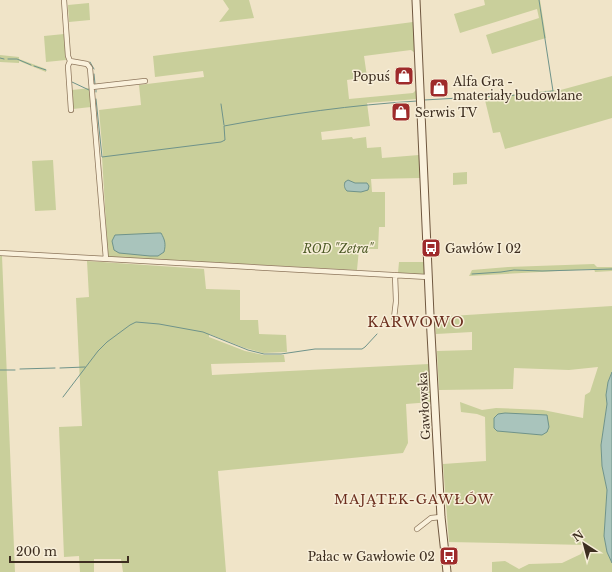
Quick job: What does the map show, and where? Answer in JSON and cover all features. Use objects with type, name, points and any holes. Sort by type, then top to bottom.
[{"type":"street","points":[[64,0],[68,56],[70,61],[68,66],[71,110]]},
{"type":"street","name":"Gawłowska","points":[[416,0],[426,238],[441,517],[447,572]]},
{"type":"street","points":[[70,61],[83,63],[89,66],[106,258]]},
{"type":"street","points":[[92,88],[145,81]]},
{"type":"street","points":[[0,253],[428,277]]},
{"type":"street","points":[[394,318],[396,307],[395,275]]},
{"type":"street","points":[[417,529],[431,518],[441,517]]},
{"type":"green space","points":[[223,0],[249,0],[254,18],[219,22],[229,9]]},
{"type":"green space","points":[[484,0],[540,0],[546,38],[492,54],[486,35],[539,18],[537,9],[460,33],[454,14],[485,5]]},
{"type":"green space","points":[[89,3],[90,20],[69,22],[68,5]]},
{"type":"green space","name":"ROD \"Zetra\"","points":[[413,22],[415,53],[411,50],[364,56],[367,77],[347,80],[349,99],[413,93],[416,90],[417,99],[367,103],[370,126],[321,132],[322,140],[366,137],[367,148],[381,147],[382,158],[419,155],[420,178],[371,179],[372,192],[385,192],[385,227],[379,227],[378,249],[359,249],[357,270],[108,257],[99,110],[141,105],[139,85],[204,77],[203,71],[155,77],[153,56]]},
{"type":"green space","points":[[64,34],[66,60],[46,62],[44,36]]},
{"type":"green space","points":[[0,55],[19,57],[19,59],[46,69],[46,72],[19,61],[19,63],[0,62]]},
{"type":"green space","points":[[612,76],[612,118],[505,149],[500,132],[493,133],[484,96],[553,90],[557,91]]},
{"type":"green space","points":[[90,88],[91,107],[73,109],[72,90]]},
{"type":"green space","points":[[53,160],[56,210],[35,211],[32,161]]},
{"type":"green space","points":[[467,172],[467,184],[453,185],[453,173]]},
{"type":"green space","points":[[0,256],[2,256],[15,572],[0,572]]},
{"type":"green space","points":[[87,261],[204,269],[206,289],[240,290],[240,320],[258,320],[259,334],[286,335],[287,352],[263,353],[245,348],[209,334],[209,337],[245,351],[264,355],[284,355],[285,362],[211,364],[212,375],[429,364],[431,402],[406,404],[408,443],[403,453],[218,471],[226,572],[123,572],[121,559],[94,559],[94,572],[80,572],[79,556],[64,557],[59,427],[82,426],[76,298],[89,297]]},
{"type":"green space","points":[[399,262],[424,262],[425,274],[398,273]]},
{"type":"green space","points":[[594,264],[597,267],[612,267],[612,271],[595,272],[594,269],[469,276],[472,270],[508,267]]},
{"type":"green space","points":[[612,306],[612,372],[608,382],[606,395],[607,404],[601,445],[602,466],[607,490],[604,536],[607,552],[612,563],[612,572],[492,572],[492,562],[505,561],[519,569],[529,564],[562,563],[581,554],[586,545],[449,542],[443,464],[486,461],[485,417],[477,414],[461,412],[460,402],[482,410],[496,408],[543,410],[583,418],[585,395],[590,392],[598,367],[569,370],[514,368],[513,389],[439,390],[437,351],[472,350],[472,332],[436,334],[435,317]]},
{"type":"water","points":[[348,180],[355,183],[367,183],[369,186],[368,190],[361,192],[347,191],[344,184]]},
{"type":"water","points":[[161,233],[165,244],[164,252],[158,256],[119,253],[114,250],[112,241],[115,235]]},
{"type":"water","points":[[612,372],[612,563],[607,552],[604,536],[607,490],[602,466],[601,445],[607,404],[606,395],[608,382]]},
{"type":"water","points":[[498,414],[547,415],[549,427],[547,432],[542,435],[497,431],[494,428],[494,418]]},
{"type":"waterway","points":[[424,100],[521,95],[553,91],[539,0]]},
{"type":"waterway","points":[[0,58],[4,59]]},
{"type":"waterway","points":[[8,59],[17,59],[31,65]]},
{"type":"waterway","points":[[90,62],[94,69]]},
{"type":"waterway","points":[[34,66],[46,70]]},
{"type":"waterway","points":[[94,74],[95,84]]},
{"type":"waterway","points":[[72,82],[89,90]]},
{"type":"waterway","points":[[96,99],[102,157],[221,142],[225,140],[224,126],[296,114],[417,101]]},
{"type":"waterway","points":[[221,104],[224,125]]},
{"type":"waterway","points":[[472,274],[514,270],[542,271],[612,269]]},
{"type":"waterway","points":[[63,397],[98,351],[107,342],[136,322],[159,324],[203,332],[248,350],[264,354],[281,354],[315,349],[362,349],[377,334]]},
{"type":"waterway","points":[[60,368],[85,367]]},
{"type":"waterway","points":[[20,369],[55,368]]},
{"type":"waterway","points":[[0,370],[15,370]]},
{"type":"place","name":"Popuś","points":[[404,76]]},
{"type":"place","name":"Alfa Gra - materiały budowlane","points":[[439,88]]},
{"type":"place","name":"Serwis TV","points":[[401,112]]},
{"type":"place","name":"Gawłów I 02","points":[[431,248]]},
{"type":"place","name":"Pałac w Gawłowie 02","points":[[449,556]]},
{"type":"district","name":"KARWOWO","points":[[416,322]]},
{"type":"district","name":"MAJĄTEK-GAWŁÓW","points":[[414,499]]}]
